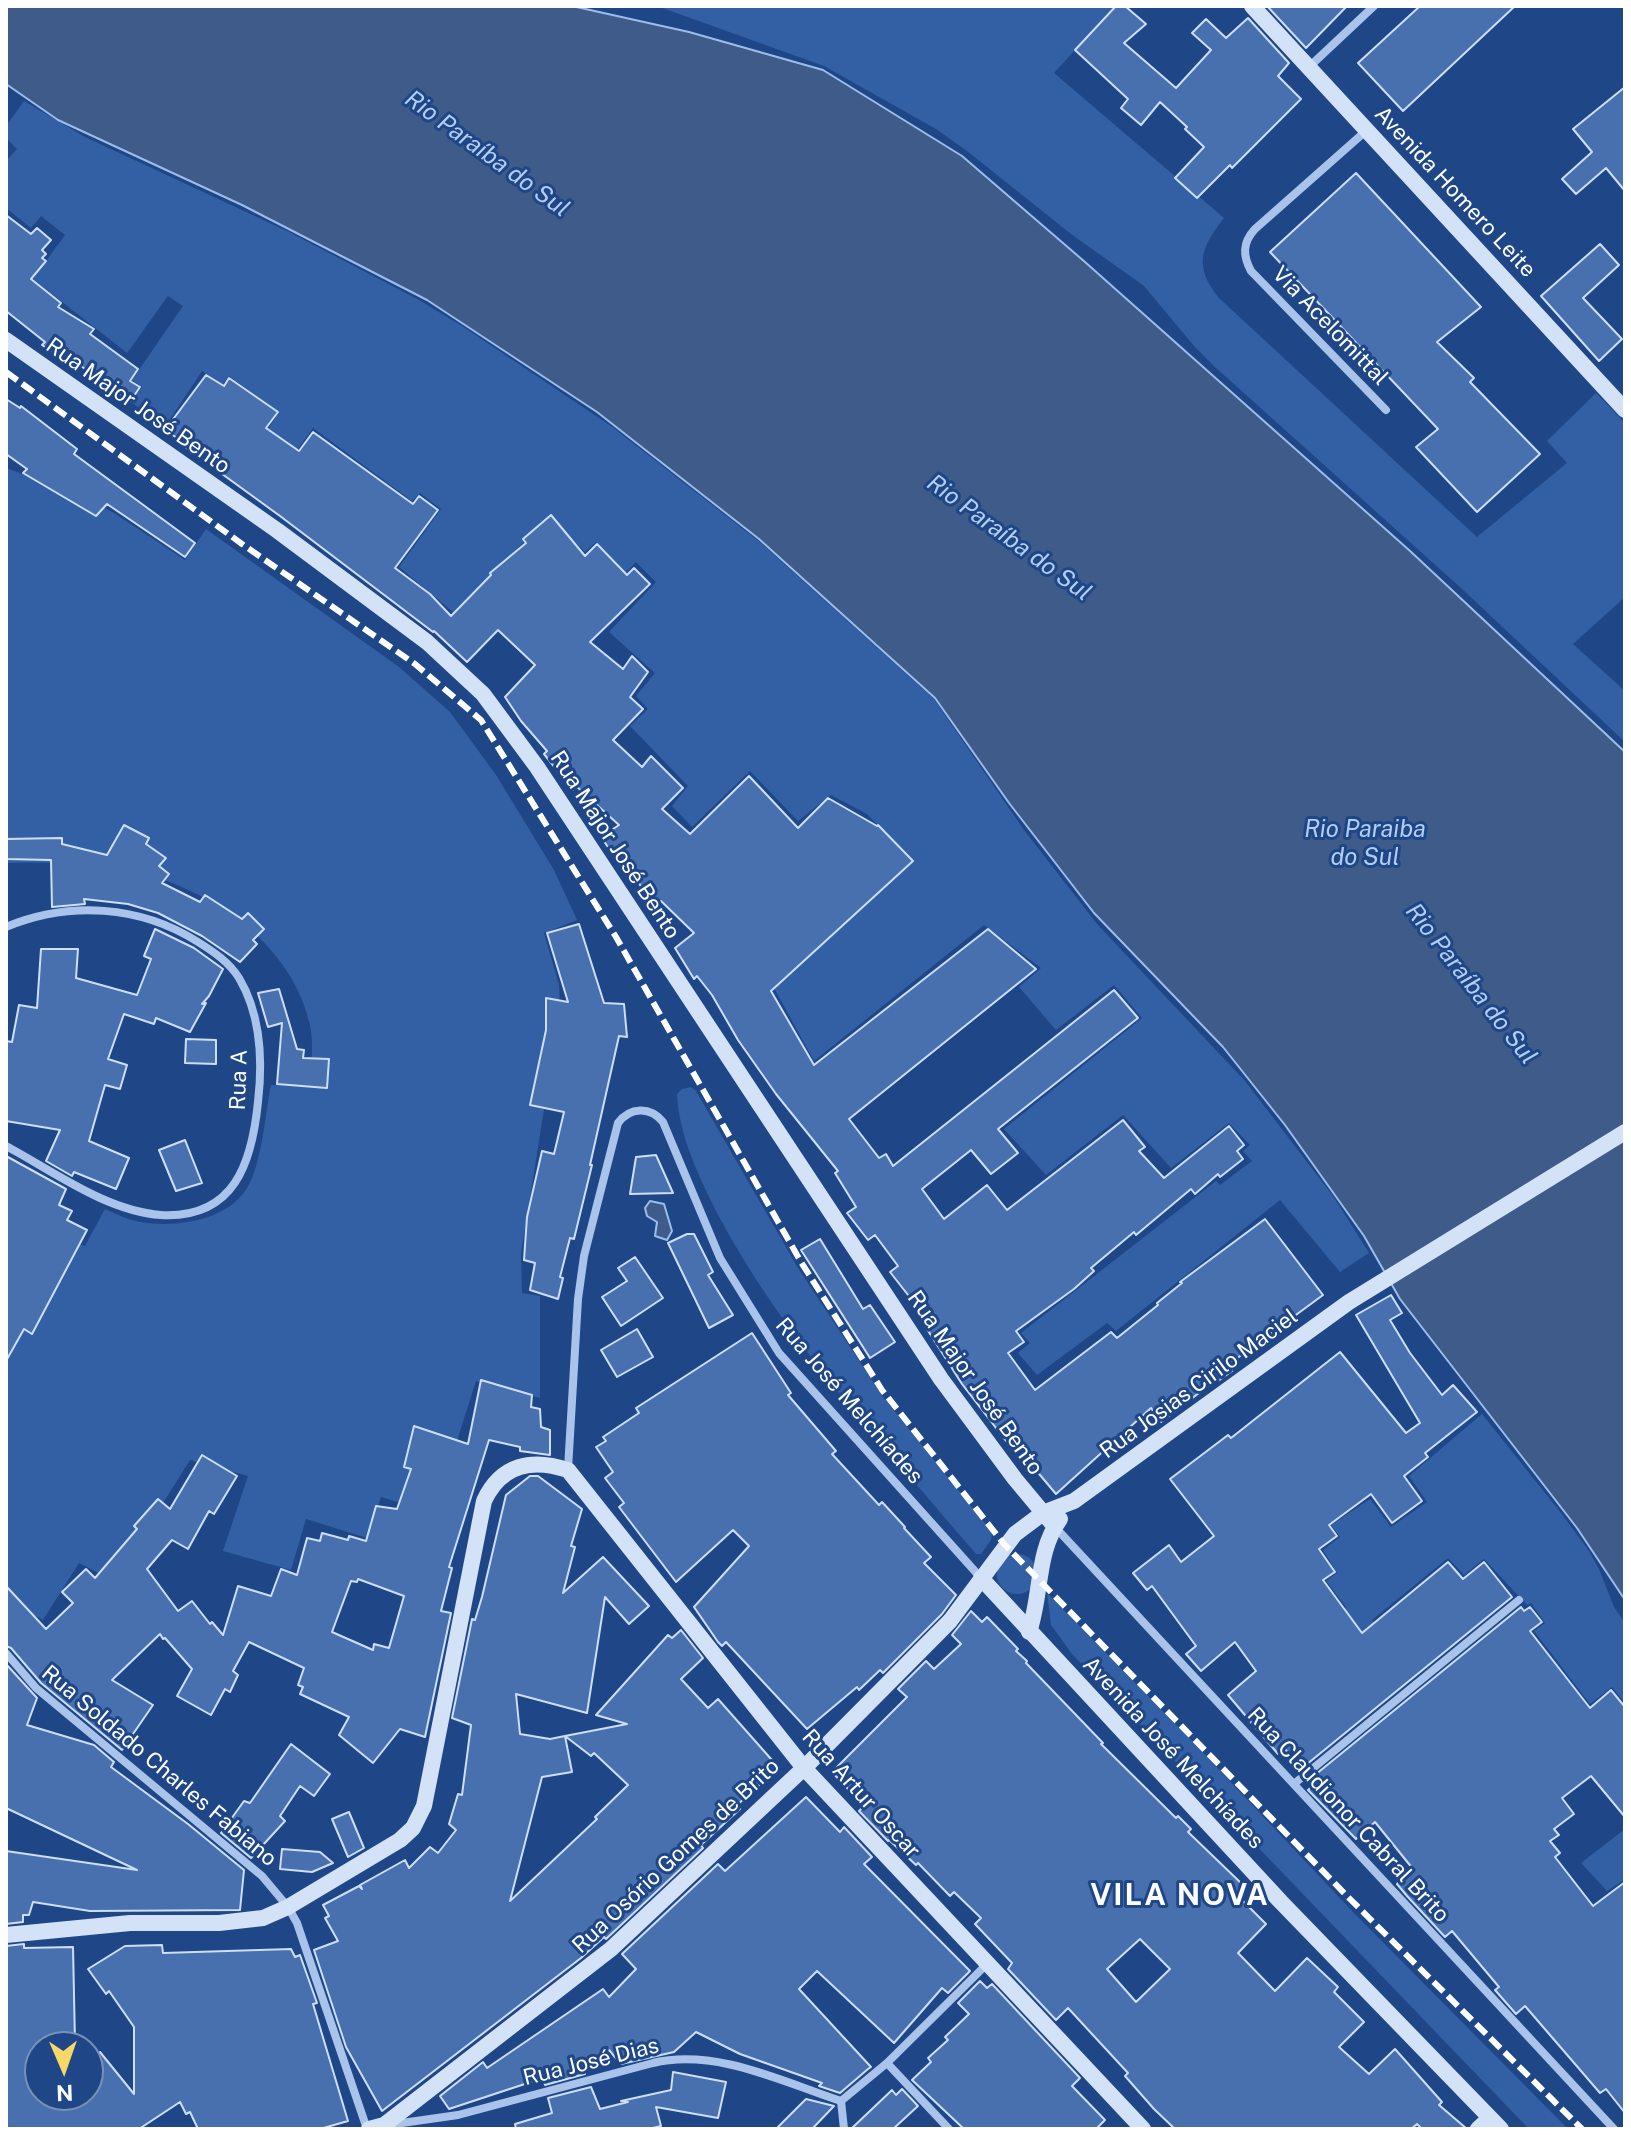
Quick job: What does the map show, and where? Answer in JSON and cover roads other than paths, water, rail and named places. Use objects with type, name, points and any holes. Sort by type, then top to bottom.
[{"type":"street","name":"Avenida Homero Leite","points":[[1252,6],[1625,410]]},
{"type":"street","points":[[1309,67],[1374,6]]},
{"type":"street","name":"Via Acelomittal","points":[[1368,129],[1255,229],[1246,240],[1245,252],[1251,271],[1386,410]]},
{"type":"street","name":"Rua Major José Bento","points":[[6,340],[383,607],[458,668],[483,694],[537,767],[941,1379],[1055,1527]]},
{"type":"street","name":"Rua A","points":[[6,927],[43,913],[93,909],[144,918],[190,937],[220,957],[239,979],[255,1018],[261,1067],[251,1149],[241,1175],[224,1196],[194,1212],[161,1215],[122,1205],[6,1146]]},
{"type":"street","name":"Rua José Melchíades","points":[[568,1470],[578,1299],[584,1256],[618,1123],[631,1112],[646,1110],[661,1118],[720,1258],[779,1353],[981,1578]]},
{"type":"street","name":"Rua Josias Cirilo Maciel","points":[[981,1578],[1004,1544],[1026,1524],[1043,1513],[1074,1501],[1349,1302],[1625,1132]]},
{"type":"street","points":[[6,1935],[130,1923],[244,1922],[263,1918],[288,1907],[400,1840],[413,1828],[424,1806],[430,1782],[484,1501],[496,1481],[517,1468],[535,1463],[568,1470]]},
{"type":"street","name":"Rua Artur Oscar","points":[[568,1470],[804,1768],[1143,2129]]},
{"type":"street","name":"Rua Josias Cirilo Maciel","points":[[1029,1632],[1038,1599],[1042,1560],[1055,1527],[1074,1501]]},
{"type":"street","name":"Rua Claudionor Cabral Brito","points":[[1055,1527],[1614,2129]]},
{"type":"street","name":"Avenida José Melchíades","points":[[981,1578],[1490,2125]]},
{"type":"street","name":"Rua Osório Gomes de Brito","points":[[373,2128],[611,1949],[804,1768],[950,1621],[981,1578]]},
{"type":"street","points":[[1295,1783],[1519,1600]]},
{"type":"street","name":"Rua Soldado Charles Fabiano","points":[[6,1653],[36,1688],[262,1876],[288,1907],[314,1967],[373,2128]]},
{"type":"street","points":[[844,2129],[841,2101],[887,2063],[988,1963]]},
{"type":"street","name":"Rua José Dias","points":[[373,2128],[458,2115],[678,2059],[732,2065],[841,2101]]},
{"type":"street","points":[[887,2063],[949,2129]]},
{"type":"water","name":"Rio Paraiba do Sul","points":[[6,6],[572,6],[689,32],[823,70],[962,156],[1409,550],[1625,752],[1625,1600],[1577,1528],[1400,1299],[1364,1236],[1285,1125],[1223,1047],[1094,913],[1009,803],[935,698],[759,539],[597,412],[427,300],[242,205],[58,120],[6,84]]},
{"type":"water","points":[[650,1201],[664,1204],[672,1231],[667,1240],[655,1236],[657,1222],[647,1216],[645,1208]]},
{"type":"railway","points":[[6,372],[242,544],[415,664],[481,720],[616,937],[801,1262],[882,1390],[1004,1544],[1350,1899],[1582,2129]]},
{"type":"district","name":"VILA NOVA","points":[[1180,1896]]},
{"type":"water label","name":"Rio Paraíba do Sul","points":[[487,154]]},
{"type":"water label","name":"Rio Paraíba do Sul","points":[[1009,538]]},
{"type":"water label","name":"Rio Paraíba do Sul","points":[[1471,984]]}]
